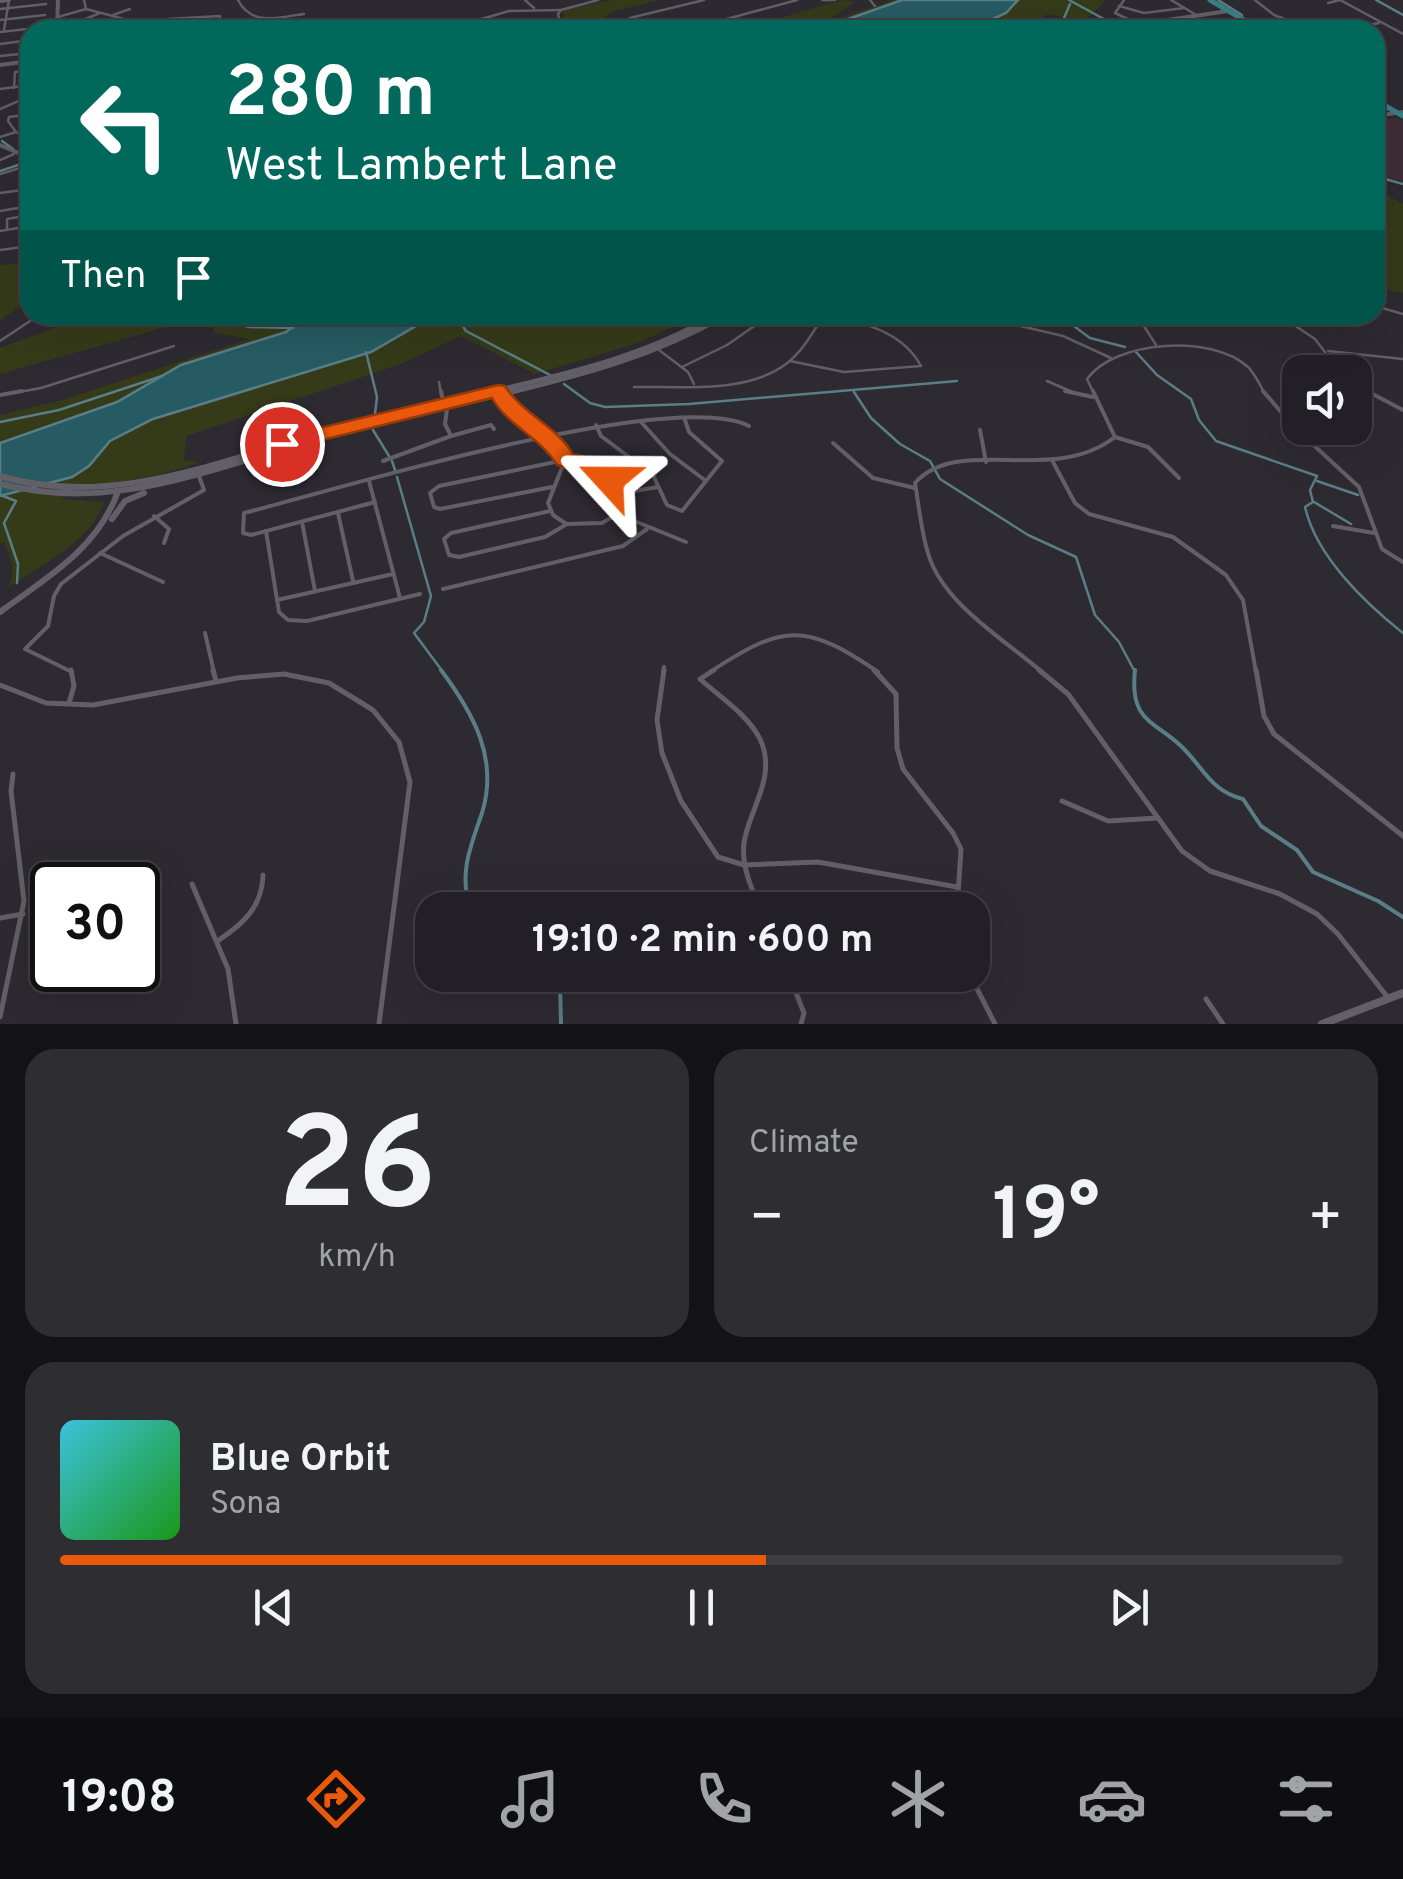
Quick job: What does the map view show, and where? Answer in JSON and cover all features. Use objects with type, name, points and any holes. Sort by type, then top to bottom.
[{"type":"main road","points":[[0,1],[9,0]]},
{"type":"main road","points":[[58,0],[58,20]]},
{"type":"main road","points":[[1206,0],[1240,20]]},
{"type":"main road","points":[[1172,20],[1223,11]]},
{"type":"main road","points":[[0,145],[20,157]]},
{"type":"main road","points":[[658,349],[698,325]]},
{"type":"main road","points":[[0,484],[40,493],[103,495],[275,446],[601,366],[658,349],[706,325]]},
{"type":"main road","points":[[0,612],[103,528],[128,500],[319,438],[445,406]]},
{"type":"main road","points":[[232,466],[275,446]]},
{"type":"main road","points":[[0,476],[54,488],[116,490],[174,483]]},
{"type":"main road","points":[[103,528],[116,490]]},
{"type":"main road","points":[[1322,1024],[1403,993]]},
{"type":"street","points":[[0,33],[9,0]]},
{"type":"street","points":[[84,0],[86,9]]},
{"type":"street","points":[[238,0],[242,12],[251,19],[298,15]]},
{"type":"street","points":[[525,0],[534,8]]},
{"type":"street","points":[[475,20],[534,8],[561,10],[598,0]]},
{"type":"street","points":[[628,20],[704,0]]},
{"type":"street","points":[[722,20],[795,0]]},
{"type":"street","points":[[822,0],[835,0]]},
{"type":"street","points":[[870,0],[874,6]]},
{"type":"street","points":[[1124,0],[1117,15],[1125,20]]},
{"type":"street","points":[[1171,0],[1197,15]]},
{"type":"street","points":[[1255,0],[1285,20]]},
{"type":"street","points":[[1328,4],[1340,0],[1377,20]]},
{"type":"street","points":[[0,9],[46,4]]},
{"type":"street","points":[[1119,6],[1144,13],[1184,8]]},
{"type":"street","points":[[113,15],[130,8]]},
{"type":"street","points":[[58,15],[86,9],[128,20]]},
{"type":"street","points":[[560,20],[561,10]]},
{"type":"street","points":[[83,20],[100,13]]},
{"type":"street","points":[[3,20],[45,15]]},
{"type":"street","points":[[164,20],[218,15],[219,20]]},
{"type":"street","points":[[14,88],[15,72],[20,71]]},
{"type":"street","points":[[0,90],[20,87]]},
{"type":"street","points":[[20,115],[9,117],[9,126],[20,134]]},
{"type":"street","points":[[0,137],[16,132]]},
{"type":"street","points":[[0,160],[14,154]]},
{"type":"street","points":[[7,230],[8,219],[20,219]]},
{"type":"street","points":[[0,231],[20,228]]},
{"type":"street","points":[[0,342],[25,325]]},
{"type":"street","points":[[682,366],[729,347],[757,325]]},
{"type":"street","points":[[634,387],[754,378],[790,361],[819,325]]},
{"type":"street","points":[[790,361],[844,372],[921,366],[918,356],[895,337],[858,325]]},
{"type":"street","points":[[1016,325],[1063,336],[1111,358]]},
{"type":"street","points":[[1143,325],[1156,345]]},
{"type":"street","points":[[1295,325],[1310,334],[1328,355]]},
{"type":"street","points":[[1179,478],[1148,447],[1116,436],[1087,379],[1095,368],[1111,358],[1156,345],[1214,351],[1248,368],[1270,402],[1359,487],[1382,549],[1403,562]]},
{"type":"street","points":[[0,395],[41,388],[174,346]]},
{"type":"street","points":[[658,349],[682,366],[694,384]]},
{"type":"street","points":[[1325,351],[1403,359]]},
{"type":"street","points":[[865,364],[868,371]]},
{"type":"street","points":[[439,382],[449,415],[445,424],[451,436]]},
{"type":"street","points":[[1048,382],[1064,391],[1094,397]]},
{"type":"street","points":[[499,393],[512,411],[547,438],[565,460]]},
{"type":"street","points":[[1372,394],[1403,410]]},
{"type":"street","points":[[375,502],[244,535],[241,515],[596,425],[721,418],[748,426]]},
{"type":"street","points":[[484,419],[493,427]]},
{"type":"street","points":[[596,425],[601,436],[648,472],[660,486],[665,503],[682,512],[722,461],[689,432],[685,420]]},
{"type":"street","points":[[641,422],[646,435],[677,457],[695,476],[707,481]]},
{"type":"street","points":[[383,462],[451,436],[493,427]]},
{"type":"street","points":[[980,430],[986,462]]},
{"type":"street","points":[[1116,436],[1097,454],[1053,462],[932,465],[917,477],[915,488],[928,556],[947,589],[1068,694],[1182,850],[1210,871],[1280,894],[1317,914],[1338,934],[1389,999]]},
{"type":"street","points":[[834,443],[873,478],[915,488]]},
{"type":"street","points":[[550,511],[552,487],[565,460]]},
{"type":"street","points":[[552,487],[438,509],[430,493],[435,488],[565,460],[588,464],[623,493]]},
{"type":"street","points":[[1053,462],[1075,503],[1089,514],[1173,537],[1226,575],[1243,600],[1264,716],[1274,734],[1403,836]]},
{"type":"street","points":[[69,704],[75,678],[72,670],[65,664],[31,655],[25,648],[48,626],[54,596],[61,584],[100,553],[154,516],[204,490],[199,476]]},
{"type":"street","points":[[369,481],[400,598]]},
{"type":"street","points":[[623,493],[660,486]]},
{"type":"street","points":[[617,514],[623,493]]},
{"type":"street","points":[[550,511],[566,524]]},
{"type":"street","points":[[550,511],[447,535],[444,539],[450,558],[545,537],[566,524],[594,524],[617,514]]},
{"type":"street","points":[[338,513],[354,582]]},
{"type":"street","points":[[617,514],[686,542]]},
{"type":"street","points":[[154,516],[168,529],[164,543]]},
{"type":"street","points":[[302,522],[315,591]]},
{"type":"street","points":[[1333,526],[1374,533]]},
{"type":"street","points":[[443,588],[623,546],[647,529]]},
{"type":"street","points":[[266,531],[278,612],[292,621],[420,594]]},
{"type":"street","points":[[100,553],[163,582]]},
{"type":"street","points":[[276,600],[393,574]]},
{"type":"street","points":[[754,892],[744,865],[748,829],[763,794],[762,743],[751,725],[700,679],[766,638],[796,632],[825,639],[892,686],[898,700],[896,748],[906,777],[959,841],[962,854],[957,892]]},
{"type":"street","points":[[205,633],[216,682]]},
{"type":"street","points":[[664,667],[657,724],[667,768],[713,850],[726,862],[818,862],[957,887]]},
{"type":"street","points":[[0,685],[14,693],[69,704],[123,702],[274,672],[329,680],[355,694],[400,742],[410,787],[390,914],[379,1024]]},
{"type":"street","points":[[0,1017],[22,914],[24,884],[11,791],[14,774]]},
{"type":"street","points":[[1062,801],[1091,818],[1119,824],[1158,818]]},
{"type":"street","points":[[218,940],[239,927],[256,909],[262,899],[263,875]]},
{"type":"street","points":[[192,884],[236,992],[236,1024]]},
{"type":"street","points":[[0,918],[22,914]]},
{"type":"street","points":[[796,992],[804,1013],[802,1024]]},
{"type":"street","points":[[978,992],[994,1024]]},
{"type":"street","points":[[1206,999],[1223,1024]]},
{"type":"shaded area","points":[[1385,119],[1403,121],[1403,182],[1385,176]]},
{"type":"green space","points":[[613,0],[660,0],[614,11],[602,20],[564,20],[563,12]]},
{"type":"green space","points":[[844,0],[854,2],[824,20],[771,20]]},
{"type":"green space","points":[[894,0],[1106,0],[1086,20],[1048,14],[1038,20],[832,20]]},
{"type":"green space","points":[[1385,194],[1403,204],[1403,293],[1385,290]]},
{"type":"green space","points":[[20,263],[20,307],[0,320],[0,265]]},
{"type":"green space","points":[[62,325],[174,325],[0,374],[0,348]]},
{"type":"green space","points":[[213,325],[676,325],[641,342],[535,374],[461,336],[401,364],[186,436],[184,461],[200,462],[59,499],[104,502],[76,541],[8,588],[12,565],[4,543],[0,544],[0,415],[62,400],[250,339],[214,333]]},
{"type":"water","points":[[902,0],[1018,0],[1006,13],[991,20],[845,20]]},
{"type":"water","points":[[295,325],[418,325],[371,352],[153,419],[110,441],[89,466],[72,477],[0,496],[0,443],[117,402],[181,365],[286,332]]},
{"type":"waterway","points":[[1069,0],[1106,20]]},
{"type":"waterway","points":[[1218,0],[1242,15]]},
{"type":"waterway","points":[[1376,0],[1403,15]]},
{"type":"waterway","points":[[1063,20],[1070,4]]},
{"type":"waterway","points":[[2,141],[13,149]]},
{"type":"waterway","points":[[0,171],[20,164]]},
{"type":"waterway","points":[[1385,179],[1403,184]]},
{"type":"waterway","points":[[240,325],[293,328]]},
{"type":"waterway","points":[[462,325],[466,331],[550,375]]},
{"type":"waterway","points":[[1072,325],[1090,338],[1125,347]]},
{"type":"waterway","points":[[366,352],[377,397],[375,414]]},
{"type":"waterway","points":[[1136,352],[1157,375],[1191,399],[1199,420],[1216,441],[1317,476],[1310,490],[1313,502],[1305,507],[1320,543],[1358,593],[1403,633]]},
{"type":"waterway","points":[[0,422],[59,410],[162,376]]},
{"type":"waterway","points":[[564,384],[590,403],[605,407],[689,404],[957,381]]},
{"type":"waterway","points":[[854,392],[871,418],[900,444],[930,461],[940,479],[1028,535],[1076,557],[1095,615],[1119,642],[1135,672]]},
{"type":"waterway","points":[[373,430],[389,456]]},
{"type":"waterway","points":[[392,461],[395,470]]},
{"type":"waterway","points":[[397,477],[431,596],[424,622],[414,633],[443,672]]},
{"type":"waterway","points":[[1317,481],[1358,495]]},
{"type":"waterway","points":[[0,495],[16,501],[4,523],[18,564],[17,583]]},
{"type":"waterway","points":[[1314,502],[1351,524]]},
{"type":"waterway","points":[[441,670],[473,720],[485,755],[486,793],[470,849],[467,892]]},
{"type":"waterway","points":[[1135,672],[1136,701],[1141,711],[1185,750],[1210,780],[1243,799],[1261,826],[1297,850],[1313,872],[1378,901],[1403,917]]},
{"type":"waterway","points":[[560,992],[561,1024]]},
{"type":"route","points":[[282,444],[498,391],[507,407],[556,445],[565,460],[585,463],[609,480]]}]
